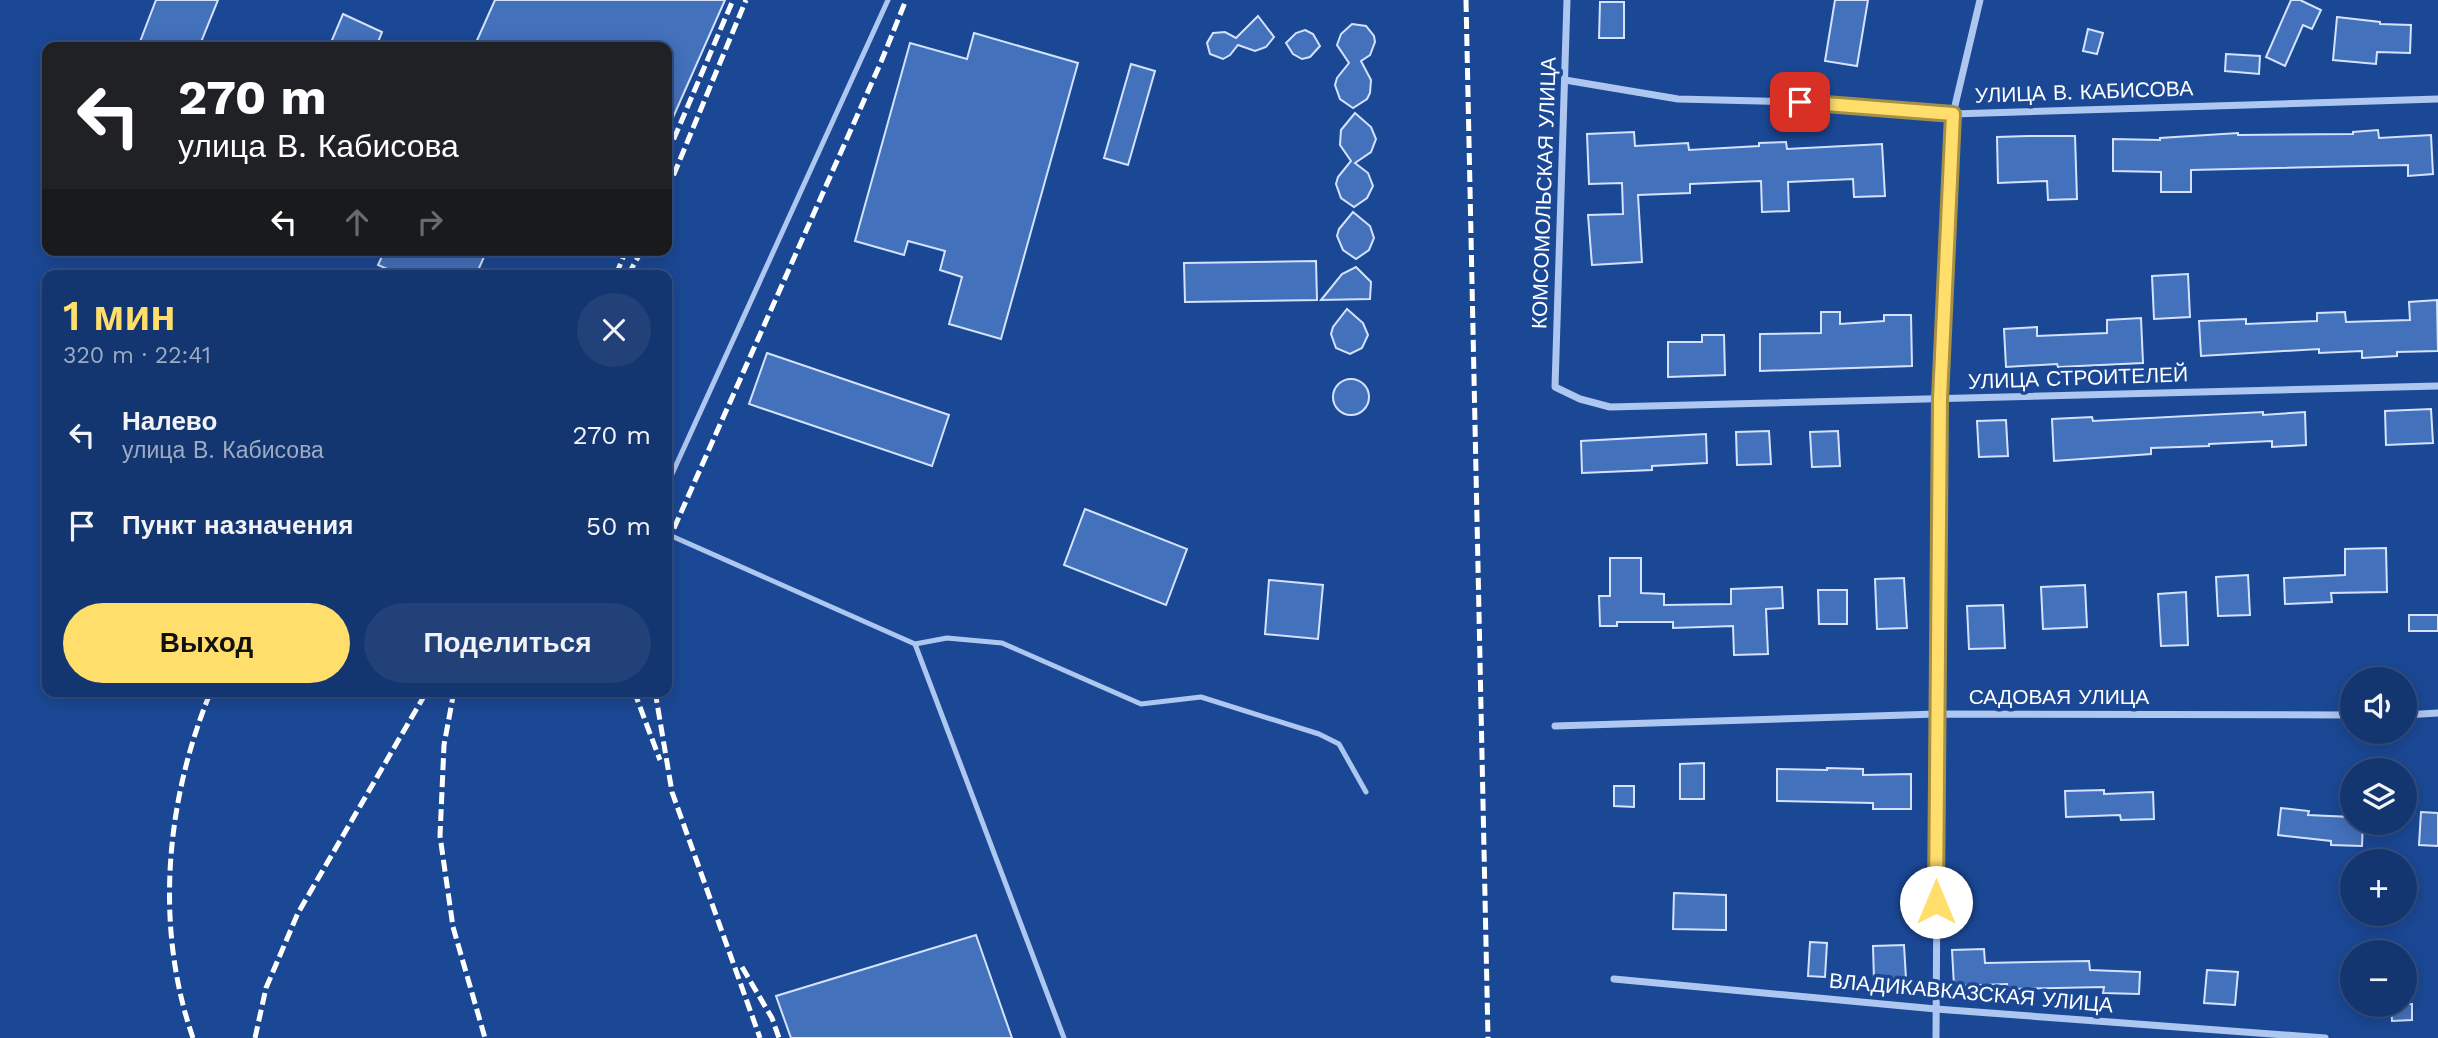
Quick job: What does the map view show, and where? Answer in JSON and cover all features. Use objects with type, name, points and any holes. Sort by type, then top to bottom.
[{"type":"street","name":"КОМСОМОЛЬСКАЯ УЛИЦА","points":[[1555,387],[1567,0]]},
{"type":"street","points":[[1936,1038],[1940,399],[1953,114],[1980,0]]},
{"type":"street","name":"УЛИЦА В. КАБИСОВА","points":[[1565,80],[1678,99],[1800,102],[1953,114],[2438,99]]},
{"type":"street","name":"УЛИЦА СТРОИТЕЛЕЙ","points":[[1555,387],[1580,400],[1610,407],[2438,386]]},
{"type":"street","points":[[2417,714],[2438,713]]},
{"type":"street","name":"САДОВАЯ УЛИЦА","points":[[1555,726],[1937,714],[2340,715]]},
{"type":"street","name":"ВЛАДИКАВКАЗСКАЯ УЛИЦА","points":[[1614,979],[1936,1009],[2325,1038]]},
{"type":"lane","points":[[672,474],[888,0]]},
{"type":"lane","points":[[672,536],[915,643],[947,638],[1002,643],[1141,704],[1201,697],[1319,734],[1339,744],[1366,792]]},
{"type":"lane","points":[[915,643],[1064,1038]]},
{"type":"building","points":[[156,0],[218,0],[201,42],[140,42]]},
{"type":"building","points":[[495,0],[725,0],[672,120],[672,42],[476,42]]},
{"type":"building","points":[[1835,0],[1868,0],[1857,66],[1825,61]]},
{"type":"building","points":[[2291,0],[2300,0],[2321,10],[2312,29],[2303,25],[2285,66],[2266,57]]},
{"type":"building","points":[[1600,2],[1624,2],[1624,38],[1599,38]]},
{"type":"building","points":[[343,14],[382,32],[378,42],[331,42]]},
{"type":"building","points":[[1258,16],[1274,37],[1266,47],[1255,51],[1238,45],[1223,59],[1210,54],[1207,43],[1213,33],[1225,32],[1236,38]]},
{"type":"building","points":[[2337,17],[2380,24],[2411,25],[2410,53],[2377,52],[2376,64],[2333,60]]},
{"type":"building","points":[[1352,24],[1366,26],[1375,42],[1370,55],[1361,61],[1371,80],[1370,93],[1367,99],[1353,108],[1340,99],[1335,85],[1349,63],[1337,45],[1341,34]]},
{"type":"building","points":[[2088,29],[2103,33],[2097,54],[2083,51]]},
{"type":"building","points":[[1305,30],[1313,34],[1320,46],[1310,57],[1302,59],[1293,54],[1286,43],[1296,33]]},
{"type":"building","points":[[974,33],[1078,63],[1001,339],[949,324],[962,277],[940,270],[945,251],[908,241],[904,255],[855,241],[910,43],[967,59]]},
{"type":"building","points":[[2226,54],[2260,56],[2259,74],[2225,71]]},
{"type":"building","points":[[1131,64],[1155,71],[1128,165],[1104,158]]},
{"type":"building","points":[[1355,113],[1371,127],[1376,139],[1371,152],[1355,163],[1368,173],[1373,186],[1367,198],[1354,207],[1341,198],[1336,184],[1338,177],[1351,161],[1340,145],[1341,130]]},
{"type":"building","points":[[2378,130],[2379,138],[2431,135],[2433,174],[2408,176],[2408,165],[2191,170],[2191,192],[2161,192],[2161,172],[2113,171],[2113,139],[2160,140],[2238,133],[2353,134]]},
{"type":"building","points":[[1634,132],[1635,146],[1688,143],[1689,150],[1786,142],[1787,149],[1882,144],[1885,196],[1854,197],[1853,179],[1788,182],[1789,211],[1762,212],[1761,181],[1690,184],[1690,193],[1638,195],[1642,262],[1592,265],[1588,215],[1623,214],[1622,183],[1589,184],[1587,134]]},
{"type":"building","points":[[2075,136],[2077,199],[2048,200],[2047,181],[1998,183],[1997,137]]},
{"type":"building","points":[[1353,212],[1370,226],[1374,238],[1369,250],[1356,259],[1343,250],[1337,236],[1339,229]]},
{"type":"building","points":[[382,256],[484,256],[478,270],[390,270],[378,265]]},
{"type":"building","points":[[1316,261],[1317,300],[1185,302],[1184,263]]},
{"type":"building","points":[[1356,267],[1371,282],[1370,299],[1321,300],[1342,274]]},
{"type":"building","points":[[2188,274],[2190,317],[2154,319],[2152,276]]},
{"type":"building","points":[[2437,300],[2438,351],[2397,352],[2397,356],[2362,358],[2362,351],[2319,353],[2319,349],[2201,356],[2199,321],[2246,319],[2246,324],[2317,321],[2317,313],[2345,312],[2346,322],[2410,320],[2409,302]]},
{"type":"building","points":[[1347,309],[1363,323],[1368,335],[1362,348],[1350,354],[1336,348],[1331,334]]},
{"type":"building","points":[[1821,312],[1840,312],[1840,324],[1884,321],[1884,315],[1911,315],[1912,366],[1760,371],[1760,334],[1821,333]]},
{"type":"building","points":[[2141,318],[2143,363],[2006,367],[2004,329],[2037,327],[2037,336],[2107,333],[2107,320]]},
{"type":"building","points":[[1702,335],[1724,335],[1725,375],[1668,377],[1668,342],[1702,342]]},
{"type":"building","points":[[767,353],[949,415],[932,466],[749,404]]},
{"type":"building","points":[[1351,379],[1364,384],[1369,397],[1364,410],[1351,415],[1338,410],[1333,397],[1338,384]]},
{"type":"building","points":[[2431,409],[2433,443],[2386,445],[2385,411]]},
{"type":"building","points":[[2263,412],[2263,415],[2305,412],[2306,445],[2272,447],[2272,441],[2209,444],[2151,448],[2151,454],[2054,461],[2052,419],[2092,417],[2093,421]]},
{"type":"building","points":[[2006,420],[2008,456],[1979,457],[1977,421]]},
{"type":"building","points":[[1769,431],[1771,464],[1737,465],[1736,432]]},
{"type":"building","points":[[1838,431],[1840,466],[1812,467],[1810,432]]},
{"type":"building","points":[[1706,434],[1707,463],[1652,466],[1652,470],[1582,473],[1581,441]]},
{"type":"building","points":[[1085,509],[1187,549],[1166,605],[1064,565]]},
{"type":"building","points":[[2386,548],[2387,592],[2331,593],[2332,602],[2285,604],[2284,578],[2345,575],[2345,549]]},
{"type":"building","points":[[1610,558],[1641,558],[1641,593],[1664,594],[1664,605],[1731,604],[1731,589],[1782,587],[1783,608],[1766,609],[1768,654],[1734,655],[1733,626],[1673,628],[1673,622],[1617,622],[1617,626],[1600,626],[1599,596],[1610,596]]},
{"type":"building","points":[[2248,575],[2250,615],[2218,616],[2216,577]]},
{"type":"building","points":[[1904,578],[1907,628],[1877,629],[1875,579]]},
{"type":"building","points":[[1269,580],[1323,585],[1318,639],[1265,634]]},
{"type":"building","points":[[2085,585],[2087,627],[2043,629],[2041,587]]},
{"type":"building","points":[[1818,590],[1847,590],[1847,624],[1819,624]]},
{"type":"building","points":[[2186,592],[2188,645],[2161,646],[2158,594]]},
{"type":"building","points":[[2003,605],[2005,648],[1969,649],[1967,606]]},
{"type":"building","points":[[2409,615],[2438,615],[2438,631],[2409,631]]},
{"type":"building","points":[[1704,763],[1704,799],[1680,799],[1680,764]]},
{"type":"building","points":[[1777,769],[1863,769],[1863,775],[1911,774],[1911,809],[1873,809],[1873,803],[1777,801]]},
{"type":"building","points":[[1614,786],[1634,786],[1634,807],[1614,806]]},
{"type":"building","points":[[2104,790],[2104,794],[2153,792],[2154,819],[2121,820],[2120,815],[2066,817],[2065,791]]},
{"type":"building","points":[[2281,808],[2309,811],[2308,815],[2340,816],[2340,835],[2362,835],[2362,846],[2331,845],[2331,841],[2278,835]]},
{"type":"building","points":[[2421,812],[2438,813],[2438,846],[2419,845]]},
{"type":"building","points":[[1674,893],[1726,895],[1726,930],[1673,929]]},
{"type":"building","points":[[976,935],[1012,1038],[791,1038],[776,996]]},
{"type":"building","points":[[1810,942],[1827,943],[1825,977],[1808,976]]},
{"type":"building","points":[[1904,945],[1906,979],[1874,980],[1873,946]]},
{"type":"building","points":[[1984,949],[1985,963],[2089,961],[2090,970],[2140,972],[2139,994],[2103,993],[2104,987],[2007,989],[2007,984],[1954,986],[1952,950]]},
{"type":"building","points":[[2207,970],[2238,972],[2235,1005],[2204,1003]]},
{"type":"building","points":[[2392,1017],[2412,1017],[2412,1020],[2392,1021]]},
{"type":"railway","points":[[672,143],[733,0]]},
{"type":"railway","points":[[672,179],[746,0]]},
{"type":"railway","points":[[672,533],[906,0]]},
{"type":"railway","points":[[1466,0],[1488,1038]]},
{"type":"railway","points":[[618,270],[624,256]]},
{"type":"railway","points":[[631,270],[639,256]]},
{"type":"railway","points":[[193,1038],[173,952],[170,863],[184,775],[209,697]]},
{"type":"railway","points":[[255,1038],[266,988],[298,913],[424,697]]},
{"type":"railway","points":[[453,697],[444,745],[440,836],[453,927],[485,1038]]},
{"type":"railway","points":[[636,697],[660,760]]},
{"type":"railway","points":[[656,697],[672,792],[760,1038]]},
{"type":"railway","points":[[742,967],[772,1018],[779,1038]]},
{"type":"route","points":[[1800,102],[1953,114],[1940,399],[1936,902]]}]
